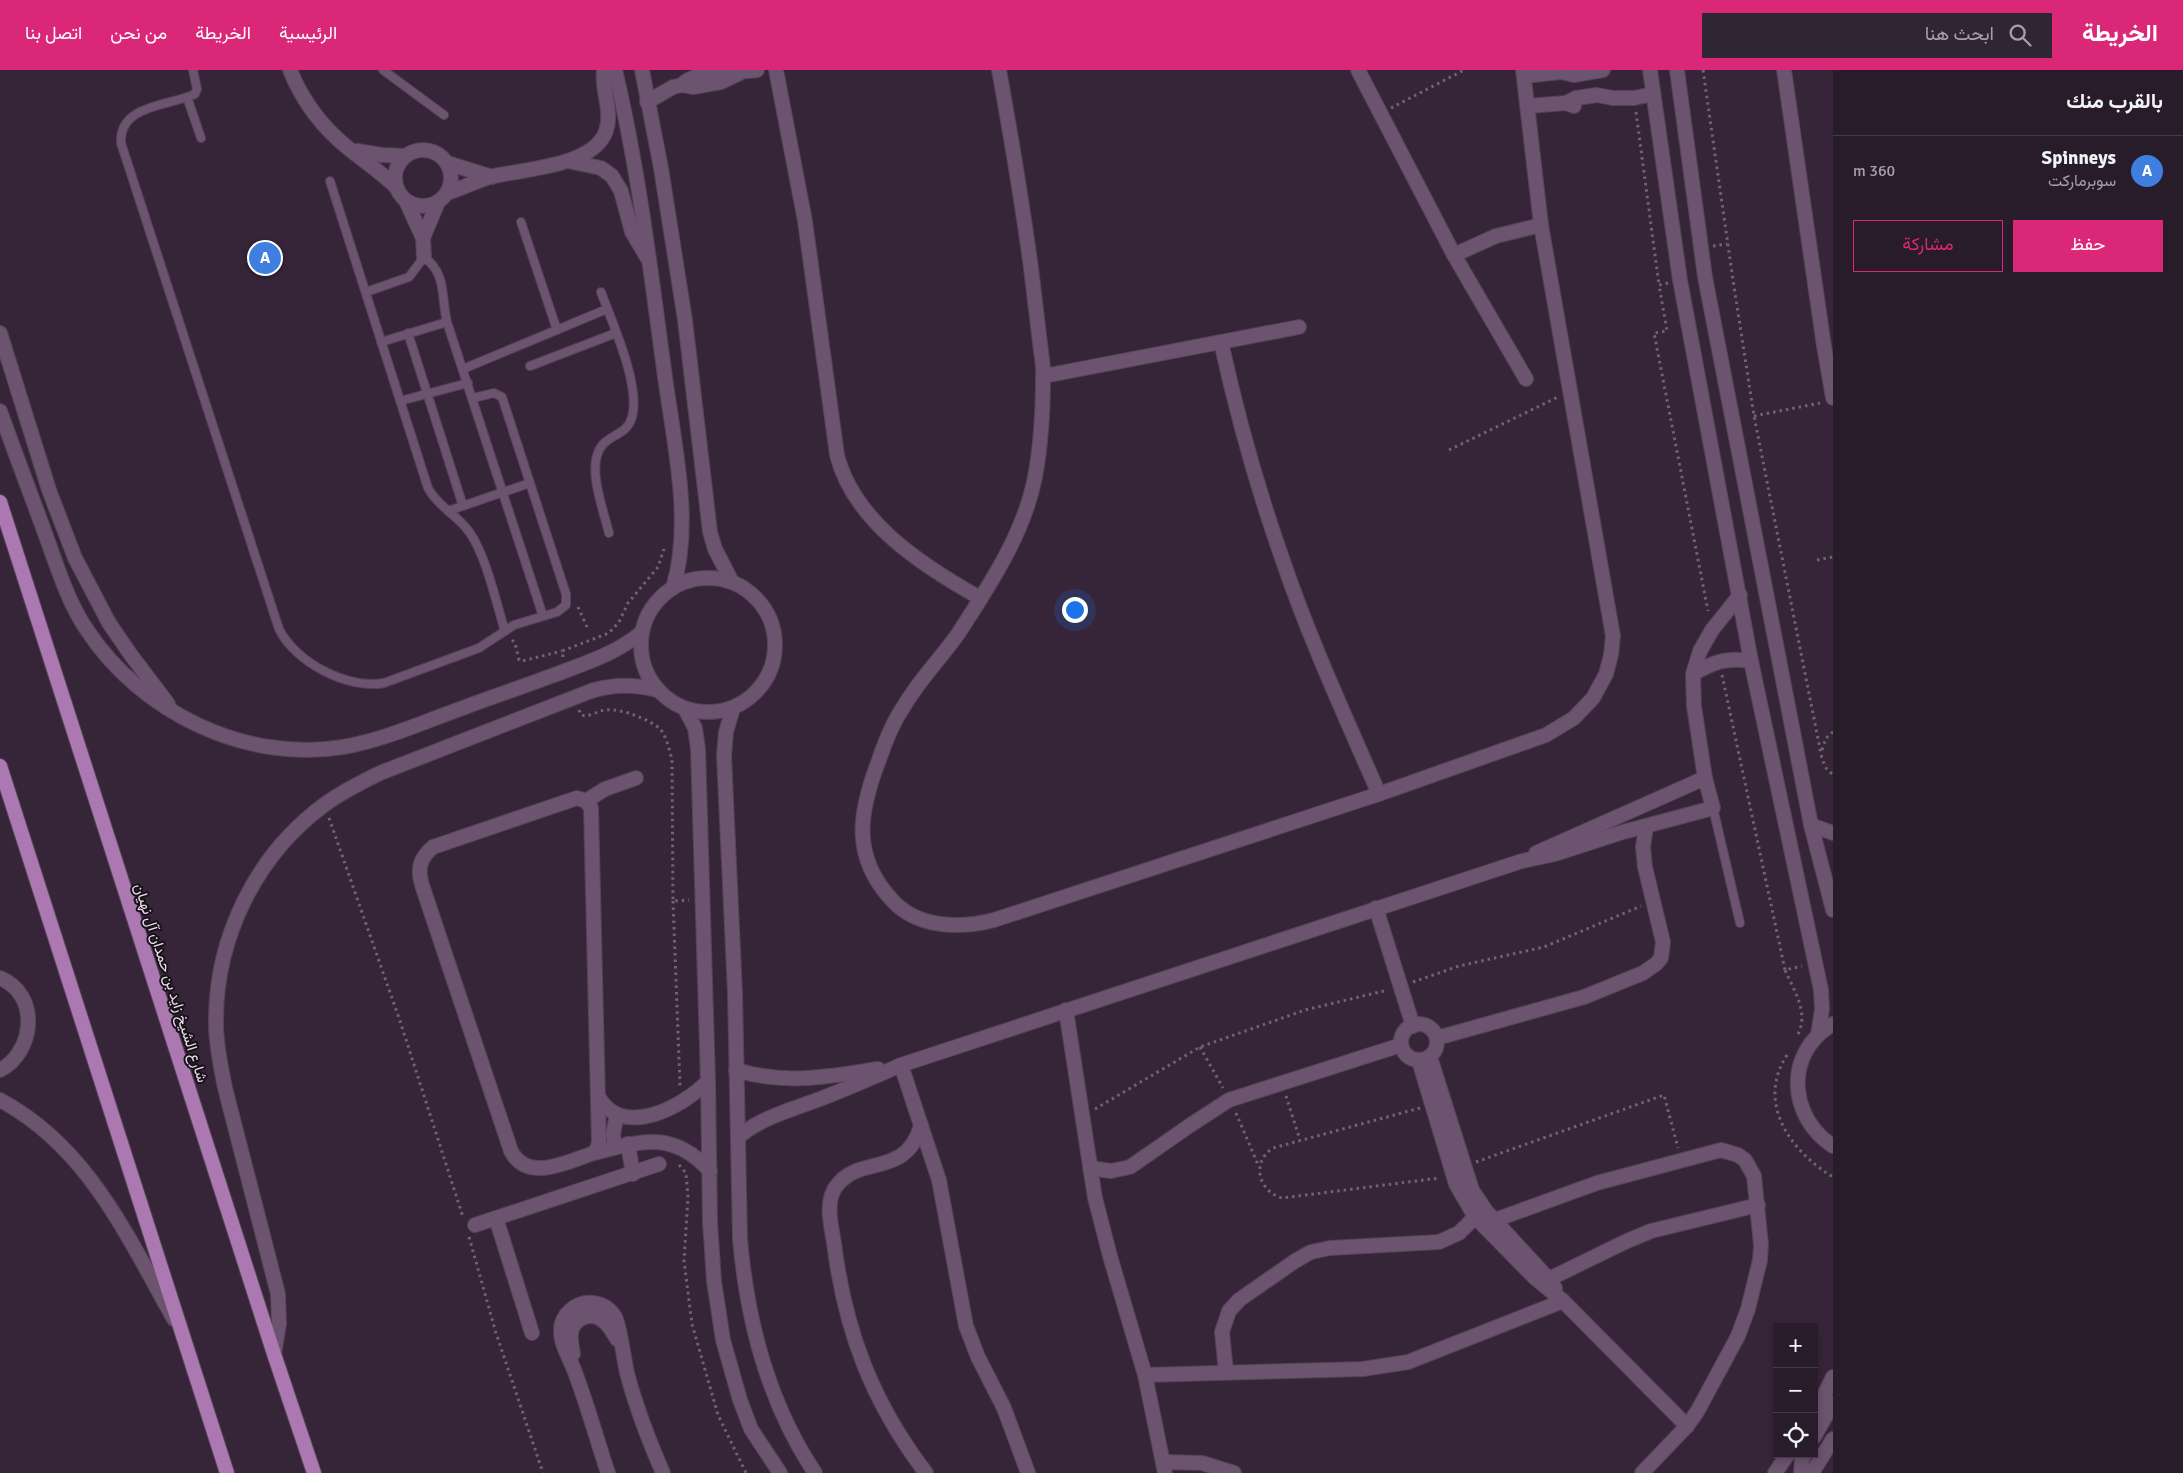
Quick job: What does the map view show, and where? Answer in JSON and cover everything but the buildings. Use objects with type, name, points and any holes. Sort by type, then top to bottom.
[{"type":"main road","name":"شارع الشيخ زايد بن حمدان آل نهيان","points":[[0,502],[314,1473]]},
{"type":"main road","points":[[0,766],[226,1473]]},
{"type":"street","points":[[290,70],[310,107],[334,136],[369,163],[396,187],[406,200],[423,238],[424,257]]},
{"type":"street","points":[[406,200],[418,206],[432,205],[442,197],[492,177],[567,161],[595,147],[606,131],[608,118],[604,70]]},
{"type":"street","points":[[615,70],[634,163],[650,262],[682,520],[681,555],[672,588]]},
{"type":"street","points":[[642,70],[661,168],[685,320],[710,532],[715,549],[732,582]]},
{"type":"street","points":[[648,102],[664,91],[682,85],[693,87],[721,82],[740,71],[757,70]]},
{"type":"street","points":[[776,70],[805,221],[840,469],[853,495],[883,528],[930,566],[980,598]]},
{"type":"street","points":[[999,70],[1025,223],[1044,376],[1035,478],[1028,506],[1017,534],[956,636],[904,706],[882,751],[866,799],[862,818],[865,856],[872,874],[888,897],[910,915],[937,924],[952,926],[981,924],[1379,794],[1546,735],[1568,722],[1584,708],[1597,692],[1606,674],[1613,636],[1541,225],[1524,73],[1562,71],[1574,75],[1603,70]]},
{"type":"street","points":[[1358,70],[1454,255],[1526,379]]},
{"type":"street","points":[[1650,70],[1680,280],[1751,661],[1821,990],[1822,1009],[1818,1036]]},
{"type":"street","points":[[1677,70],[1705,277],[1811,825],[1830,881],[1833,910]]},
{"type":"street","points":[[1784,70],[1824,346],[1829,400]]},
{"type":"street","points":[[1528,106],[1566,103],[1582,106],[1602,104],[1613,98],[1634,98],[1653,94]]},
{"type":"street","points":[[349,149],[382,156],[404,156],[417,150],[431,150],[447,163],[451,175],[423,238]]},
{"type":"street","points":[[396,187],[395,174],[404,156]]},
{"type":"street","points":[[567,161],[601,168],[612,176],[621,191],[632,232],[650,262]]},
{"type":"street","points":[[447,163],[492,177]]},
{"type":"street","points":[[1454,255],[1496,236],[1541,225]]},
{"type":"street","points":[[1044,376],[1299,327]]},
{"type":"street","points":[[0,333],[50,490],[76,558],[92,591],[125,647],[178,716]]},
{"type":"street","points":[[1221,342],[1249,457],[1282,560],[1379,794]]},
{"type":"street","points":[[0,411],[67,594],[87,630],[113,664],[144,693],[178,716],[217,734],[257,745],[299,749],[341,747],[382,738],[608,654],[642,632]]},
{"type":"street","points":[[720,578],[732,582],[756,598],[766,609],[774,630],[776,652],[772,666],[762,686],[746,701],[733,708],[709,713],[685,709],[657,690],[645,669],[641,651],[642,632],[653,607],[672,588],[695,579],[720,578]]},
{"type":"street","points":[[738,1137],[758,1122],[770,1116],[825,1097],[901,1065],[1522,861],[1544,857],[1713,808],[1705,778],[1694,706],[1693,674],[1700,651],[1712,630],[1740,595]]},
{"type":"street","points":[[1693,674],[1719,661],[1738,659],[1751,661]]},
{"type":"street","points":[[274,1354],[279,1324],[278,1294],[218,1057],[216,1025],[217,993],[222,962],[231,931],[247,894],[278,848],[300,825],[324,804],[351,787],[380,773],[604,687],[631,685],[657,690]]},
{"type":"street","points":[[733,708],[726,732],[724,756],[741,1248],[747,1298],[764,1365],[783,1413],[815,1473]]},
{"type":"street","points":[[685,709],[695,728],[698,749],[711,1252],[716,1300],[723,1340],[740,1400],[751,1429],[780,1473]]},
{"type":"street","points":[[636,778],[605,789],[586,800],[573,799],[441,844],[427,852],[419,868],[420,877],[514,1157],[524,1166],[536,1169],[622,1146],[647,1141],[668,1142],[691,1153],[710,1171]]},
{"type":"street","points":[[1522,861],[1551,846],[1705,778]]},
{"type":"street","points":[[586,800],[591,808],[600,1140],[599,1146],[594,1153]]},
{"type":"street","points":[[1811,825],[1833,834]]},
{"type":"street","points":[[1437,1038],[1574,1000],[1650,970],[1656,964],[1663,950],[1663,942],[1643,856],[1646,827]]},
{"type":"street","points":[[1376,908],[1413,1026]]},
{"type":"street","points":[[0,978],[17,990],[26,1005],[29,1021],[27,1038],[20,1054],[8,1066],[0,1070]]},
{"type":"street","points":[[1066,1010],[1090,1168],[1102,1227],[1145,1375],[1164,1467],[1202,1463],[1234,1473]]},
{"type":"street","points":[[1833,1024],[1818,1036],[1803,1056],[1797,1081],[1801,1106],[1813,1129],[1833,1146]]},
{"type":"street","points":[[1425,1025],[1430,1028],[1437,1038],[1436,1048],[1425,1059],[1407,1056],[1401,1045],[1404,1033],[1413,1026],[1425,1025]]},
{"type":"street","points":[[1090,1168],[1111,1171],[1130,1167],[1229,1100],[1401,1045]]},
{"type":"street","points":[[1425,1059],[1432,1105],[1454,1176],[1461,1195],[1475,1217],[1534,1277],[1563,1301],[1687,1426]]},
{"type":"street","points":[[1425,1059],[1470,1184],[1478,1201],[1549,1280],[1563,1301]]},
{"type":"street","points":[[736,1070],[763,1077],[791,1080],[834,1076],[901,1065]]},
{"type":"street","points":[[901,1065],[934,1163],[943,1199],[966,1326],[978,1357],[1004,1408],[1028,1473]]},
{"type":"street","points":[[598,1096],[603,1104],[617,1115],[635,1118],[679,1105],[700,1090],[708,1081]]},
{"type":"street","points":[[0,1100],[40,1125],[86,1171],[104,1197],[179,1327]]},
{"type":"street","points":[[617,1115],[613,1134],[622,1146],[633,1174]]},
{"type":"street","points":[[920,1126],[915,1141],[898,1158],[854,1173],[841,1180],[832,1192],[829,1207],[841,1294],[855,1343],[874,1390],[886,1413],[926,1473]]},
{"type":"street","points":[[1495,1220],[1597,1183],[1721,1150],[1738,1155],[1751,1167],[1758,1205],[1761,1245],[1760,1260],[1748,1308],[1729,1354],[1697,1412],[1687,1426],[1642,1473]]},
{"type":"street","points":[[469,1225],[496,1218],[659,1164]]},
{"type":"street","points":[[1549,1280],[1651,1231],[1758,1205]]},
{"type":"street","points":[[1226,1372],[1222,1332],[1229,1311],[1239,1300],[1295,1261],[1311,1252],[1330,1248],[1439,1242],[1459,1233],[1475,1217]]},
{"type":"street","points":[[496,1218],[532,1333]]},
{"type":"street","points":[[1145,1375],[1363,1369],[1393,1366],[1408,1362],[1563,1301]]},
{"type":"street","points":[[608,1473],[576,1374],[560,1332],[563,1319],[572,1308],[591,1302],[604,1306],[617,1322],[620,1344],[639,1410],[663,1473]]},
{"type":"street","points":[[1815,1413],[1833,1377]]},
{"type":"street","points":[[1818,1430],[1833,1402]]},
{"type":"street","points":[[1832,1440],[1833,1457]]},
{"type":"street","points":[[1812,1473],[1832,1440]]},
{"type":"street","points":[[1775,1473],[1785,1458]]},
{"type":"street","points":[[1801,1473],[1803,1458]]},
{"type":"lane","points":[[193,70],[197,91],[187,97],[134,114],[125,123],[121,143],[283,638],[295,652],[310,663],[355,683],[374,685],[384,683],[488,644],[504,631],[524,621],[561,610],[567,601],[502,397],[494,393],[473,398]]},
{"type":"lane","points":[[383,70],[444,115]]},
{"type":"lane","points":[[187,97],[201,138]]},
{"type":"lane","points":[[330,181],[428,488],[436,501],[464,525],[476,543],[504,631]]},
{"type":"lane","points":[[521,222],[557,330]]},
{"type":"lane","points":[[366,292],[409,277],[424,257],[434,266],[441,278],[447,322],[543,616]]},
{"type":"lane","points":[[601,292],[629,369],[633,413],[629,425],[599,448],[595,460],[595,472],[609,533]]},
{"type":"lane","points":[[463,369],[607,309]]},
{"type":"lane","points":[[381,342],[447,322]]},
{"type":"lane","points":[[408,333],[463,506]]},
{"type":"lane","points":[[530,366],[616,333]]},
{"type":"lane","points":[[400,401],[468,383]]},
{"type":"lane","points":[[448,511],[530,483]]},
{"type":"lane","points":[[1713,808],[1740,923]]},
{"type":"path","points":[[1380,114],[1464,70]]},
{"type":"path","points":[[1703,70],[1732,280],[1754,416],[1823,764],[1833,775]]},
{"type":"path","points":[[1634,98],[1667,331],[1654,333],[1712,630]]},
{"type":"path","points":[[1659,284],[1680,280]]},
{"type":"path","points":[[1449,450],[1570,391]]},
{"type":"path","points":[[1754,416],[1829,400]]},
{"type":"path","points":[[504,631],[515,643],[519,660],[522,661],[562,651],[609,634],[628,603],[658,567],[666,543]]},
{"type":"path","points":[[1817,560],[1833,557]]},
{"type":"path","points":[[567,601],[577,607],[587,627]]},
{"type":"path","points":[[562,651],[565,670]]},
{"type":"path","points":[[1719,661],[1785,970]]},
{"type":"path","points":[[575,697],[581,715],[585,716],[606,710],[633,714],[660,729],[672,759],[673,901],[680,1072],[679,1105]]},
{"type":"path","points":[[1821,753],[1824,743],[1833,732]]},
{"type":"path","points":[[324,804],[469,1225],[496,1333],[543,1473]]},
{"type":"path","points":[[673,901],[703,900]]},
{"type":"path","points":[[1082,1117],[1200,1047],[1305,1010],[1400,987],[1451,968],[1556,942],[1652,900]]},
{"type":"path","points":[[1282,1084],[1300,1140]]},
{"type":"path","points":[[1464,1166],[1664,1095],[1682,1160]]},
{"type":"path","points":[[1432,1105],[1273,1148],[1261,1161],[1260,1181],[1275,1196],[1289,1197],[1454,1176]]},
{"type":"path","points":[[678,1164],[686,1173],[688,1197],[684,1261],[692,1324],[718,1415],[746,1473]]},
{"type":"place","name":"Spinneys","points":[[265,258]]}]
